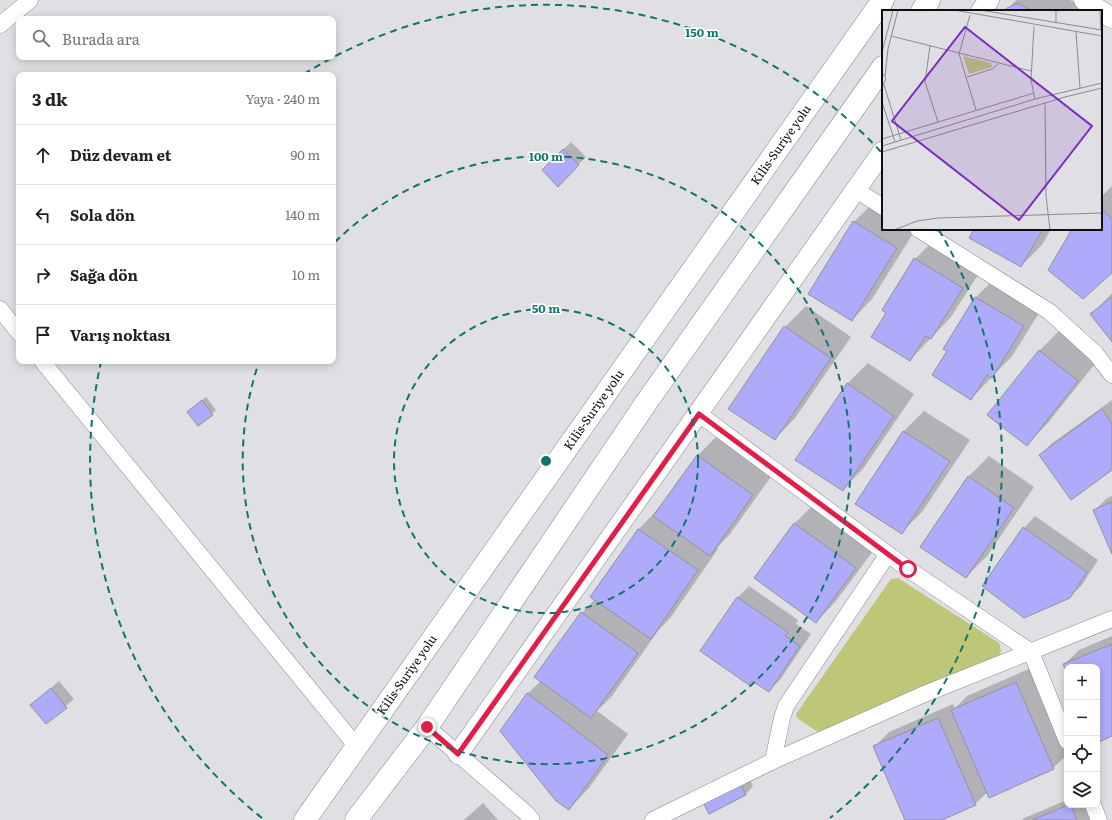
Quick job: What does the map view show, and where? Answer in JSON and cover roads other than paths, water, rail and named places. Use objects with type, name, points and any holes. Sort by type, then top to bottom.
[{"type":"highway","name":"Kilis-Suriye yolu","points":[[305,820],[883,0]]},
{"type":"highway","points":[[923,10],[930,0]]},
{"type":"highway","points":[[356,820],[427,727],[648,400],[882,68]]},
{"type":"street","points":[[0,25],[30,0]]},
{"type":"street","points":[[982,10],[989,0]]},
{"type":"street","points":[[1084,0],[1100,10]]},
{"type":"street","points":[[1102,12],[1112,18]]},
{"type":"street","points":[[458,754],[882,153]]},
{"type":"street","points":[[856,190],[882,206]]},
{"type":"street","points":[[920,230],[1050,312],[1096,354],[1112,375]]},
{"type":"street","points":[[0,309],[16,329]]},
{"type":"street","points":[[44,364],[357,746]]},
{"type":"street","points":[[699,414],[888,554],[1031,652],[1065,736]]},
{"type":"street","points":[[773,761],[786,706],[888,554]]},
{"type":"street","points":[[653,820],[773,761],[922,695],[1112,619]]},
{"type":"street","points":[[427,727],[526,812],[532,820]]},
{"type":"street","points":[[1094,808],[1099,820]]}]
